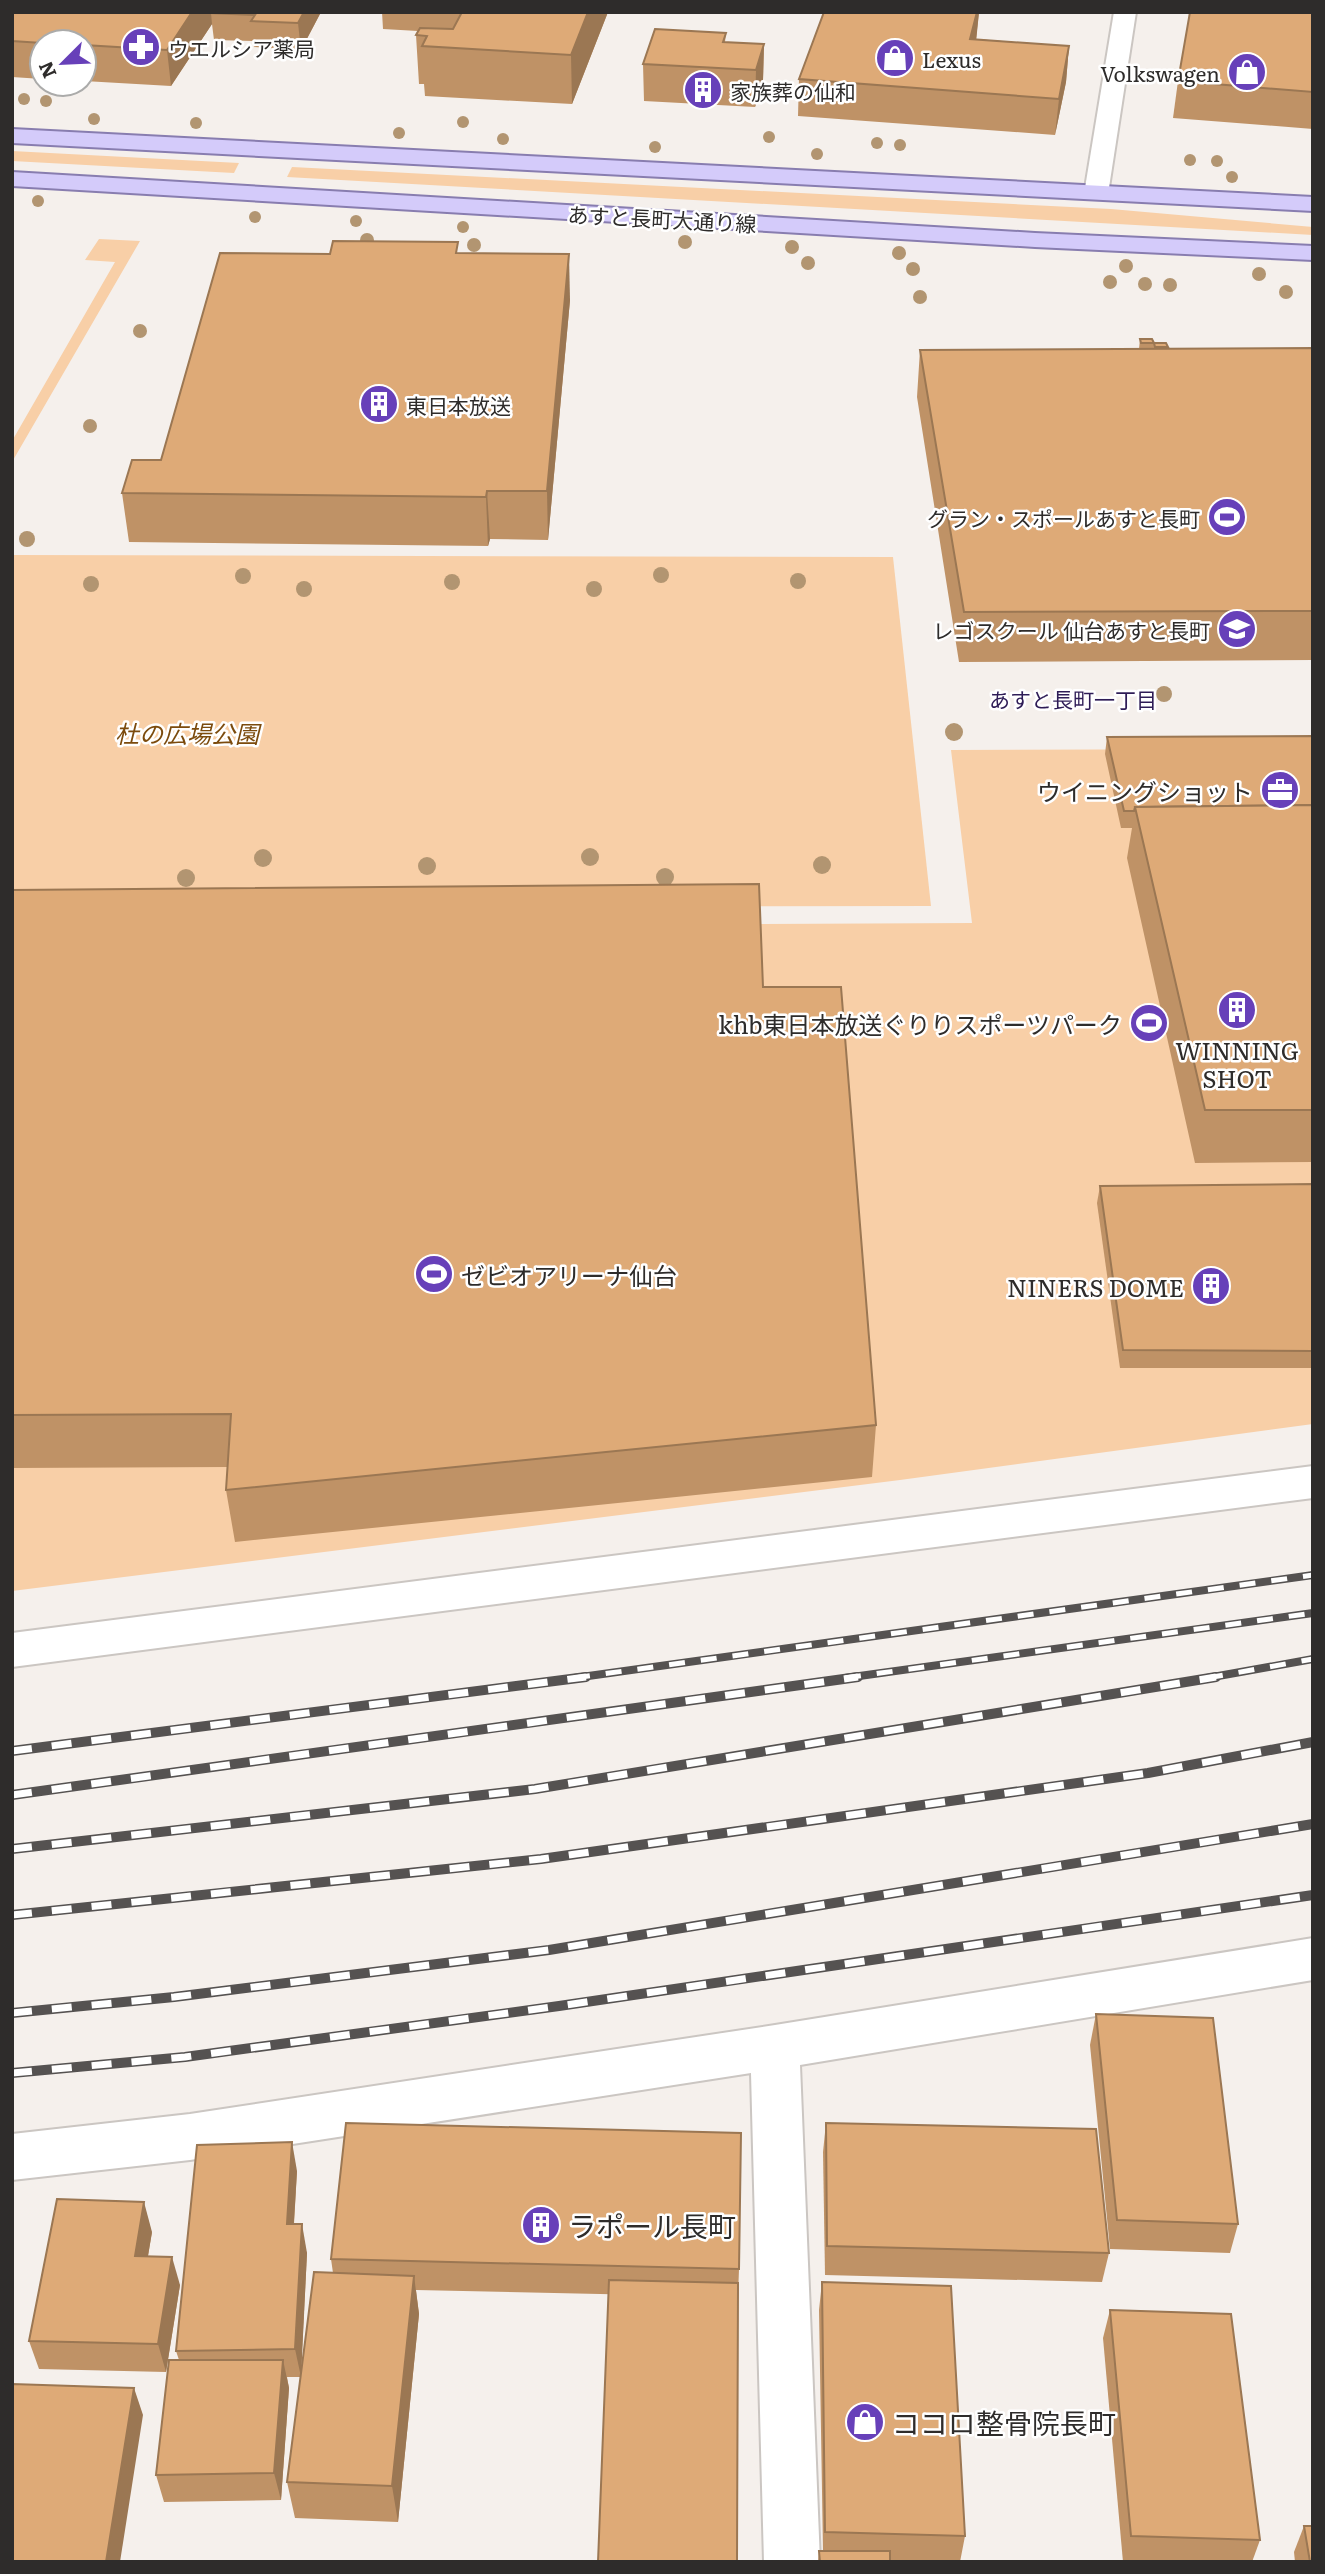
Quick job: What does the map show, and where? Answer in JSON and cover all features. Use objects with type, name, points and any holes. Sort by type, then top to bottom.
[{"type":"main road","name":"あすと長町大通り線","points":[[12,136],[1313,204]]},
{"type":"main road","name":"あすと長町大通り線","points":[[12,179],[1024,239],[1313,253]]},
{"type":"street","points":[[1097,194],[1125,12]]},
{"type":"street","points":[[12,1650],[1313,1482]]},
{"type":"street","points":[[12,2157],[190,2137],[775,2047],[1313,1959]]},
{"type":"street","points":[[775,2047],[792,2562]]},
{"type":"green space","points":[[12,151],[239,163],[234,173],[12,161]]},
{"type":"green space","points":[[292,167],[1111,209],[1313,227],[1313,235],[287,177]]},
{"type":"green space","points":[[99,239],[140,241],[12,462],[12,441],[115,262],[85,260]]},
{"type":"green space","name":"杜の広場公園","points":[[12,555],[893,557],[931,906],[12,907]]},
{"type":"green space","points":[[1313,749],[1313,1424],[900,1480],[12,1591],[12,928],[972,923],[951,750]]},
{"type":"building","points":[[12,12],[192,12],[167,50],[98,46],[98,28],[28,28],[28,42],[12,41]]},
{"type":"building","points":[[212,12],[304,12],[298,23],[251,21],[255,15]]},
{"type":"building","points":[[462,12],[588,12],[571,55],[422,46],[427,36],[416,35],[420,28],[453,29]]},
{"type":"building","points":[[824,12],[977,12],[970,39],[1069,46],[1059,99],[799,79]]},
{"type":"building","name":"Volkswagen","points":[[1190,12],[1313,12],[1313,92],[1178,81]]},
{"type":"building","points":[[655,29],[726,33],[723,42],[764,44],[756,70],[643,64]]},
{"type":"building","name":"東日本放送","points":[[333,241],[458,242],[456,253],[569,254],[547,491],[487,491],[486,497],[122,493],[132,460],[161,460],[220,253],[330,254]]},
{"type":"building","points":[[1140,339],[1152,339],[1154,343],[1141,343]]},
{"type":"building","points":[[1154,343],[1166,343],[1168,347],[1155,347]]},
{"type":"building","points":[[1313,348],[1313,611],[964,612],[920,350]]},
{"type":"building","points":[[1313,736],[1313,805],[1135,807],[1134,811],[1124,811],[1107,737]]},
{"type":"building","name":"WINNING SHOT","points":[[1313,805],[1313,1110],[1205,1110],[1135,807]]},
{"type":"building","name":"ゼビオアリーナ仙台","points":[[759,884],[763,987],[841,987],[876,1425],[226,1490],[231,1414],[12,1415],[12,890]]},
{"type":"building","name":"NINERS DOME","points":[[1313,1184],[1313,1351],[1123,1350],[1100,1186]]},
{"type":"building","points":[[1096,2014],[1213,2018],[1238,2224],[1117,2220]]},
{"type":"building","name":"ラポール長町","points":[[346,2123],[741,2133],[739,2269],[331,2259]]},
{"type":"building","points":[[826,2123],[1096,2129],[1109,2253],[827,2246]]},
{"type":"building","points":[[292,2142],[287,2224],[302,2224],[295,2349],[176,2351],[197,2145]]},
{"type":"building","points":[[57,2199],[144,2202],[135,2256],[172,2257],[158,2344],[29,2341]]},
{"type":"building","points":[[314,2272],[414,2276],[392,2486],[287,2482]]},
{"type":"building","points":[[609,2280],[738,2283],[737,2562],[598,2562]]},
{"type":"building","points":[[822,2282],[951,2286],[965,2536],[825,2532]]},
{"type":"building","points":[[1110,2310],[1231,2314],[1260,2540],[1131,2536]]},
{"type":"building","points":[[169,2360],[283,2360],[274,2473],[156,2475]]},
{"type":"building","points":[[12,2384],[134,2388],[106,2562],[12,2562]]},
{"type":"building","points":[[1304,2526],[1313,2526],[1313,2562],[1310,2562]]},
{"type":"building","points":[[819,2551],[890,2551],[890,2562],[820,2562]]},
{"type":"railway","points":[[574,1678],[1313,1575]]},
{"type":"railway","points":[[845,1678],[1313,1613]]},
{"type":"railway","points":[[1207,1678],[1313,1659]]},
{"type":"railway","points":[[12,1751],[586,1677]]},
{"type":"railway","points":[[12,1795],[858,1677]]},
{"type":"railway","points":[[12,1849],[535,1789],[1216,1677]]},
{"type":"railway","points":[[12,1915],[541,1859],[1148,1773],[1313,1742]]},
{"type":"railway","points":[[12,2013],[174,1997],[549,1950],[1313,1824]]},
{"type":"railway","points":[[12,2073],[185,2057],[559,2006],[1313,1895]]},
{"type":"place","name":"ウエルシア薬局","points":[[141,47]]},
{"type":"place","name":"Lexus","points":[[895,58]]},
{"type":"place","name":"Volkswagen","points":[[1247,72]]},
{"type":"place","name":"家族葬の仙和","points":[[703,90]]},
{"type":"place","name":"東日本放送","points":[[379,404]]},
{"type":"place","name":"グラン・スポールあすと長町","points":[[1227,517]]},
{"type":"place","name":"レゴスクール 仙台あすと長町","points":[[1237,629]]},
{"type":"place","name":"ウイニングショット","points":[[1280,790]]},
{"type":"place","name":"WINNING SHOT","points":[[1237,1010]]},
{"type":"place","name":"khb東日本放送ぐりりスポーツパーク","points":[[1149,1023]]},
{"type":"place","name":"ゼビオアリーナ仙台","points":[[434,1274]]},
{"type":"place","name":"NINERS DOME","points":[[1211,1286]]},
{"type":"place","name":"ラポール長町","points":[[541,2225]]},
{"type":"place","name":"ココロ整骨院長町","points":[[865,2422]]},
{"type":"district","name":"あすと長町一丁目","points":[[1073,698]]}]
